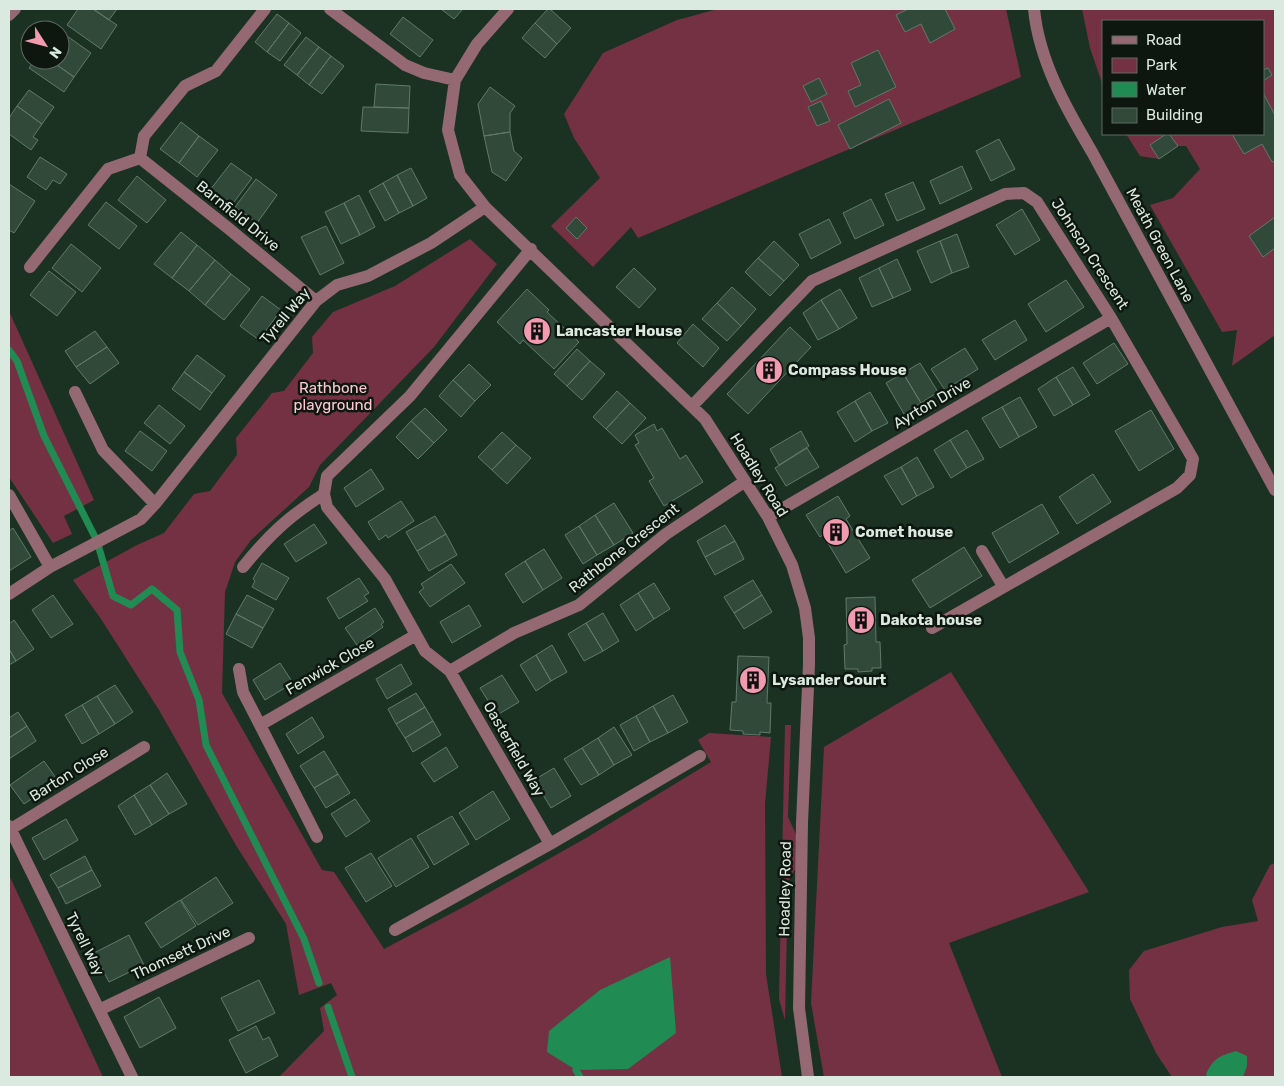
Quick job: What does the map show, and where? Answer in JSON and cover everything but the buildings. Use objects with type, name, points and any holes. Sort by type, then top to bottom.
[{"type":"street","points":[[9,15],[16,9]]},
{"type":"street","points":[[30,267],[108,169],[140,158],[144,136],[185,86],[216,71],[265,9]]},
{"type":"street","points":[[330,9],[405,66],[424,73],[456,80]]},
{"type":"street","name":"Hoadley Road","points":[[508,9],[477,44],[456,80],[448,130],[460,175],[486,207],[705,419],[768,517],[792,565],[805,608],[810,638],[802,823],[799,1008],[808,1077]]},
{"type":"street","name":"Meath Green Lane","points":[[1034,9],[1042,49],[1067,110],[1092,152],[1275,490]]},
{"type":"street","name":"Barnfield Drive","points":[[140,158],[228,228],[316,302]]},
{"type":"street","name":"Johnson Crescent","points":[[692,406],[812,281],[1006,194],[1024,193],[1037,202],[1111,318],[1192,459],[1190,475],[1177,488],[932,628]]},
{"type":"street","name":"Tyrell Way","points":[[50,567],[141,519],[316,302],[337,285],[368,276],[431,243],[486,207]]},
{"type":"street","points":[[450,671],[424,651],[385,579],[327,507],[324,494],[327,476],[410,396],[531,249]]},
{"type":"street","name":"Ayrton Drive","points":[[768,517],[1111,318]]},
{"type":"street","points":[[75,392],[103,450],[155,504]]},
{"type":"street","name":"Rathbone Crescent","points":[[450,671],[514,633],[579,605],[666,534],[744,482]]},
{"type":"street","points":[[243,567],[264,540],[298,511],[324,494]]},
{"type":"street","points":[[9,496],[50,567],[9,594]]},
{"type":"street","points":[[982,551],[1003,586]]},
{"type":"street","name":"Fenwick Close","points":[[260,725],[416,635]]},
{"type":"street","points":[[239,669],[244,692],[317,837]]},
{"type":"street","name":"Oasterfield Way","points":[[450,671],[550,844]]},
{"type":"street","name":"Barton Close","points":[[10,828],[144,747]]},
{"type":"street","points":[[395,930],[550,844],[700,756]]},
{"type":"street","name":"Tyrell Way","points":[[10,828],[132,1077]]},
{"type":"street","name":"Thomsett Drive","points":[[99,1010],[249,938]]},
{"type":"green space","points":[[718,9],[1006,9],[1021,77],[638,238],[631,227],[593,267],[551,226],[600,178],[574,138],[564,114],[603,53],[677,20]]},
{"type":"green space","points":[[1082,9],[1275,9],[1275,335],[1232,366],[1237,330],[1222,332],[1150,205],[1173,198],[1200,169],[1186,146],[1178,146],[1159,159],[1140,156],[1127,135],[1264,135],[1264,20],[1102,20],[1102,83],[1090,48]]},
{"type":"green space","name":"Rathbone playground","points":[[470,239],[497,264],[434,347],[320,465],[309,487],[251,540],[235,562],[225,592],[222,693],[322,870],[334,872],[384,949],[586,838],[711,762],[698,740],[709,733],[771,737],[765,804],[766,974],[782,1077],[279,1077],[324,1031],[320,1008],[337,995],[331,983],[299,995],[286,924],[237,847],[159,710],[101,619],[73,580],[137,545],[164,533],[194,494],[210,491],[237,455],[236,438],[272,393],[284,391],[313,353],[312,337],[333,312],[395,286]]},
{"type":"green space","points":[[9,311],[94,500],[64,516],[72,534],[53,543],[9,477]]},
{"type":"green space","points":[[951,672],[1089,892],[949,943],[1002,1077],[824,1077],[811,1003],[824,747]]},
{"type":"green space","points":[[785,725],[791,725],[788,817],[800,843],[799,863],[788,881],[785,1020],[779,999]]},
{"type":"green space","points":[[1275,863],[1275,1077],[1172,1077],[1156,1053],[1130,999],[1129,970],[1144,951],[1222,927],[1258,921],[1252,900],[1270,865]]},
{"type":"green space","points":[[9,875],[103,1077],[9,1077]]},
{"type":"water","points":[[670,957],[676,1033],[628,1069],[576,1070],[547,1052],[549,1031],[600,990]]},
{"type":"water","points":[[1236,1051],[1247,1056],[1247,1066],[1243,1077],[1207,1077],[1206,1074],[1215,1061],[1221,1056]]},
{"type":"waterway","points":[[9,350],[17,361],[44,436],[97,541],[113,596],[131,605],[152,589],[177,610],[180,652],[199,700],[206,745],[304,939],[319,983]]},
{"type":"waterway","points":[[328,1007],[352,1077]]},
{"type":"waterway","points":[[576,1070],[580,1077]]},
{"type":"place","name":"Lancaster House","points":[[537,331]]},
{"type":"place","name":"Compass House","points":[[769,370]]},
{"type":"place","name":"Comet house","points":[[836,532]]},
{"type":"place","name":"Dakota house","points":[[861,620]]},
{"type":"place","name":"Lysander Court","points":[[753,680]]}]
